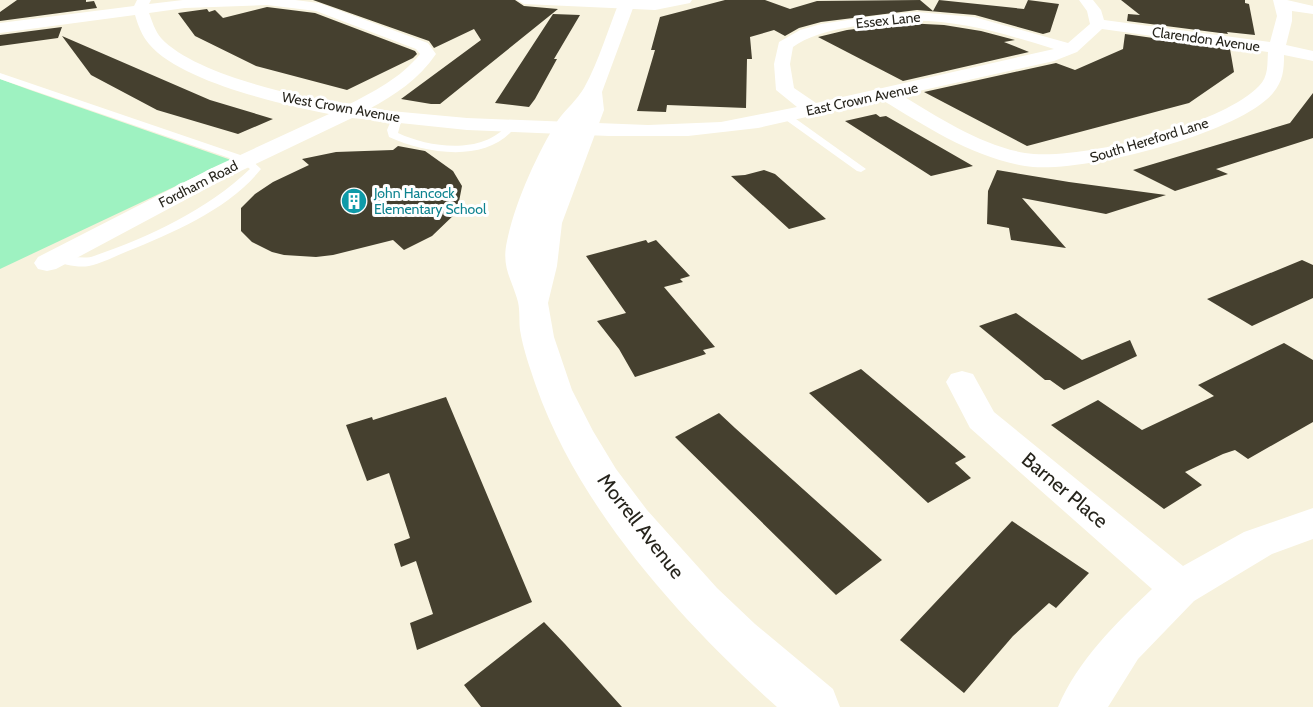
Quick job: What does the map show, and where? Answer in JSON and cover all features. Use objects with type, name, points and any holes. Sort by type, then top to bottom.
[{"type":"street","points":[[524,0],[627,2],[655,6],[685,0]]},
{"type":"street","points":[[1086,0],[1094,10],[1098,24]]},
{"type":"street","name":"Fordham Road","points":[[52,260],[245,160],[352,111],[417,69],[428,54],[422,46],[319,7],[294,3],[229,1],[142,5]]},
{"type":"street","name":"Morrell Avenue","points":[[627,2],[592,92],[594,110],[574,129],[536,191],[522,241],[519,268],[533,303],[536,330],[555,390],[579,439],[622,507],[665,561],[728,628],[815,707]]},
{"type":"street","points":[[1282,2],[1313,10]]},
{"type":"street","name":"South Hereford Lane","points":[[885,94],[985,149],[1016,158],[1048,162],[1084,159],[1191,129],[1235,112],[1264,92],[1277,72],[1276,48],[1286,16],[1282,2]]},
{"type":"street","points":[[0,28],[142,5]]},
{"type":"street","name":"West Crown Avenue","points":[[142,5],[154,40],[174,56],[209,74],[244,87],[296,101],[396,118],[574,129]]},
{"type":"street","name":"Essex Lane","points":[[813,110],[785,90],[782,63],[785,45],[797,35],[823,28],[888,18],[943,17],[973,22],[1071,49]]},
{"type":"street","name":"Clarendon Avenue","points":[[1098,24],[1276,48],[1313,56]]},
{"type":"street","name":"East Crown Avenue","points":[[574,129],[647,131],[710,129],[786,116],[1028,63],[1071,49],[1084,41],[1098,24]]},
{"type":"street","name":"Barner Place","points":[[962,381],[982,420],[1180,588]]},
{"type":"street","points":[[1081,707],[1123,645],[1180,588],[1258,543],[1313,523]]},
{"type":"lane","points":[[0,76],[245,160]]},
{"type":"lane","points":[[786,116],[861,169]]},
{"type":"green space","points":[[0,79],[30,90],[231,160],[0,269]]},
{"type":"building","points":[[17,0],[86,0],[86,2],[94,1],[97,8],[0,21],[0,12]]},
{"type":"building","points":[[313,0],[515,0],[524,6],[558,9],[440,104],[431,104],[401,99],[481,40],[474,29],[434,48],[429,41]]},
{"type":"building","points":[[725,0],[765,0],[790,9],[817,1],[920,0],[933,11],[939,0],[1024,9],[1028,0],[1059,4],[1050,32],[1043,34],[975,15],[917,10],[821,22],[799,28],[785,36],[774,30],[750,37],[752,59],[747,59],[746,108],[667,105],[666,112],[637,111],[655,50],[651,50],[660,17]]},
{"type":"building","points":[[1121,0],[1245,0],[1245,3],[1249,4],[1255,35],[1227,32],[1228,34],[1127,21],[1128,14],[1140,15]]},
{"type":"building","points":[[267,7],[315,13],[415,51],[417,54],[347,90],[256,66],[195,36],[178,13],[207,9],[209,12],[215,10],[223,18]]},
{"type":"building","points":[[553,14],[580,15],[554,59],[557,59],[535,99],[529,107],[495,103]]},
{"type":"building","points":[[905,23],[944,25],[981,31],[1015,40],[1004,42],[1029,52],[903,81],[818,37],[847,30]]},
{"type":"building","points":[[62,27],[58,38],[0,46],[0,35]]},
{"type":"building","points":[[1125,34],[1230,49],[1234,72],[1189,103],[1027,146],[924,92],[1056,63],[1075,70],[1123,49]]},
{"type":"building","points":[[62,36],[210,100],[273,119],[238,134],[157,110],[91,75]]},
{"type":"building","points":[[1313,93],[1313,138],[1216,169],[1228,174],[1175,191],[1133,170],[1290,123]]},
{"type":"building","points":[[876,114],[880,117],[886,116],[973,166],[931,176],[845,121]]},
{"type":"building","name":"John Hancock Elementary School","points":[[398,146],[425,151],[453,171],[462,186],[457,212],[432,236],[404,250],[393,240],[316,257],[272,252],[252,242],[241,231],[241,208],[255,194],[273,182],[309,165],[302,159],[336,152],[393,150]]},
{"type":"building","points":[[764,170],[775,174],[826,219],[789,229],[731,176]]},
{"type":"building","points":[[997,170],[1166,195],[1106,214],[1022,198],[1066,248],[1011,240],[1009,228],[987,224],[988,191]]},
{"type":"building","points":[[646,240],[648,243],[656,240],[690,276],[680,279],[683,282],[664,287],[715,347],[703,350],[706,354],[635,377],[619,349],[597,321],[626,313],[586,256]]},
{"type":"building","points":[[1302,260],[1313,265],[1313,298],[1252,326],[1207,299]]},
{"type":"building","points":[[1016,313],[1082,360],[1130,340],[1137,356],[1064,390],[1050,380],[1045,380],[979,326]]},
{"type":"building","points":[[1284,343],[1313,360],[1313,422],[1248,459],[1235,450],[1185,472],[1202,485],[1164,509],[1051,425],[1098,400],[1142,430],[1214,396],[1198,385]]},
{"type":"building","points":[[861,369],[966,457],[955,463],[971,478],[928,503],[809,393]]},
{"type":"building","points":[[446,397],[532,602],[417,650],[410,623],[433,614],[416,561],[401,567],[394,544],[410,538],[389,473],[367,481],[346,425],[372,417],[373,420]]},
{"type":"building","points":[[719,413],[882,560],[836,595],[675,437]]},
{"type":"building","points":[[1012,521],[1089,573],[1056,608],[1049,603],[1013,636],[964,693],[900,640]]},
{"type":"building","points":[[544,622],[622,707],[481,707],[464,685]]},
{"type":"place","name":"John Hancock Elementary School","points":[[354,201]]}]
